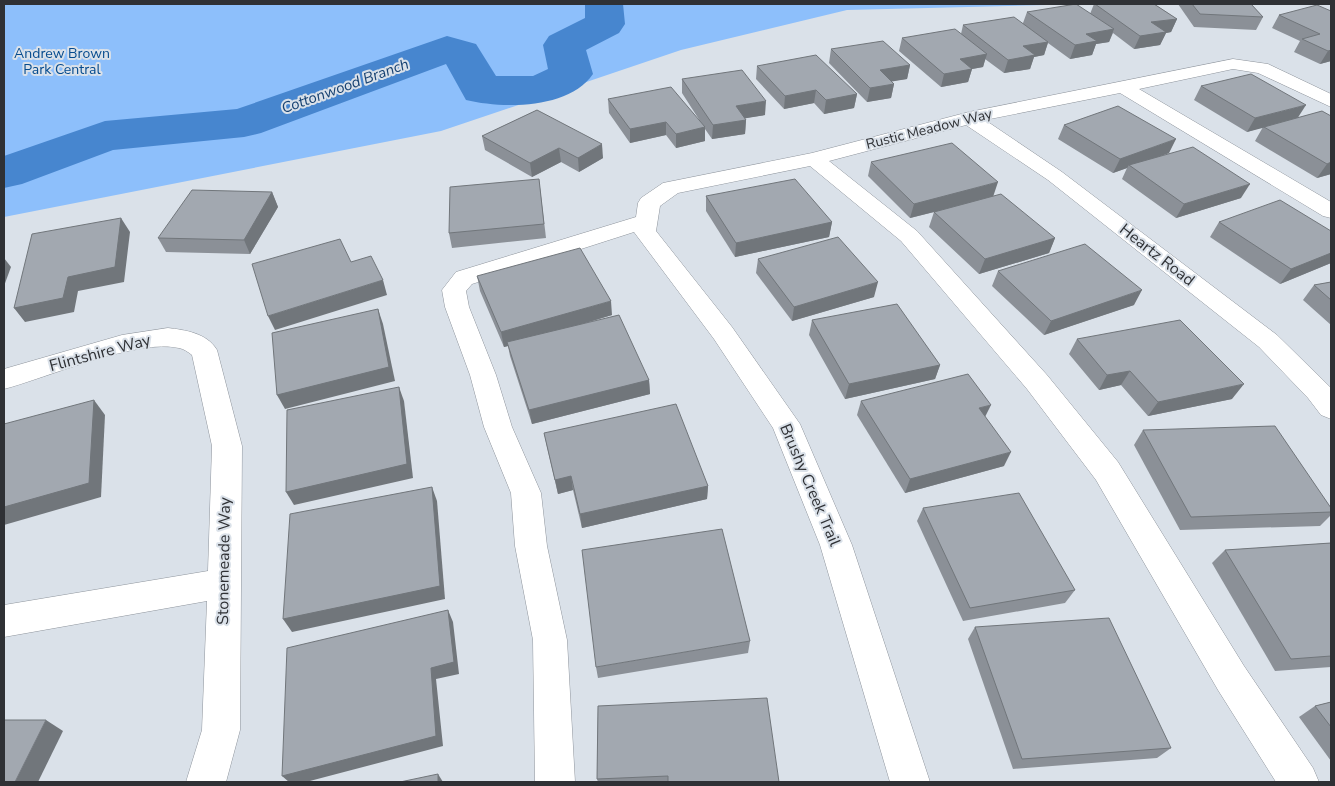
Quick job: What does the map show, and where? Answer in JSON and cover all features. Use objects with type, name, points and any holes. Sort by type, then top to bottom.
[{"type":"street","name":"Rustic Meadow Way","points":[[646,221],[649,203],[671,188],[814,158],[969,118],[1233,64],[1262,68],[1331,101]]},
{"type":"street","points":[[1123,87],[1331,211]]},
{"type":"street","name":"Heartz Road","points":[[969,118],[1055,176],[1268,341],[1318,391],[1331,408]]},
{"type":"street","points":[[814,158],[909,236],[1037,382],[1107,471],[1231,678],[1299,782]]},
{"type":"street","points":[[555,782],[550,640],[531,546],[526,493],[498,427],[483,375],[457,307],[454,290],[464,278],[646,221]]},
{"type":"street","name":"Brushy Creek Trail","points":[[646,221],[644,232],[723,333],[786,424],[836,545],[910,782]]},
{"type":"street","name":"Flintshire Way","points":[[4,379],[122,345],[160,337],[184,339],[196,346]]},
{"type":"street","name":"Stonemeade Way","points":[[196,346],[204,350],[228,446],[223,583],[221,730],[206,782]]},
{"type":"street","points":[[4,621],[223,583]]},
{"type":"green space","name":"Andrew Brown Park Central","points":[[4,4],[1086,4],[847,10],[681,50],[441,131],[4,217]]},
{"type":"building","points":[[1076,4],[1114,29],[1086,34],[1097,41],[1075,45],[1027,12]]},
{"type":"building","points":[[1095,4],[1154,4],[1177,19],[1151,22],[1166,32],[1140,36]]},
{"type":"building","points":[[1192,4],[1251,4],[1263,17],[1200,14]]},
{"type":"building","points":[[1317,5],[1331,11],[1331,50],[1328,51],[1302,39],[1320,34],[1279,15]]},
{"type":"building","points":[[1014,17],[1048,42],[1023,46],[1035,55],[1008,60],[963,25]]},
{"type":"building","points":[[955,29],[987,54],[960,59],[972,69],[944,74],[902,38]]},
{"type":"building","points":[[883,41],[910,65],[880,70],[894,84],[870,88],[831,49]]},
{"type":"building","points":[[816,55],[857,94],[826,100],[816,90],[785,96],[757,66]]},
{"type":"building","points":[[742,70],[766,101],[736,106],[746,120],[713,125],[682,79]]},
{"type":"building","points":[[1251,74],[1306,105],[1255,118],[1201,86]]},
{"type":"building","points":[[671,87],[705,127],[676,134],[666,122],[630,129],[608,99]]},
{"type":"building","points":[[1118,106],[1176,139],[1120,159],[1064,125]]},
{"type":"building","points":[[537,110],[602,144],[578,158],[559,148],[530,163],[482,136]]},
{"type":"building","points":[[1322,111],[1331,116],[1331,162],[1327,164],[1264,127]]},
{"type":"building","points":[[952,143],[998,182],[914,204],[871,162]]},
{"type":"building","points":[[1193,147],[1250,184],[1184,204],[1129,165]]},
{"type":"building","points":[[539,179],[544,224],[449,233],[450,187]]},
{"type":"building","points":[[795,179],[832,222],[736,243],[706,196]]},
{"type":"building","points":[[192,190],[272,192],[244,240],[158,238]]},
{"type":"building","points":[[1001,194],[1055,238],[985,259],[934,212]]},
{"type":"building","points":[[1280,200],[1331,231],[1331,253],[1291,269],[1219,222]]},
{"type":"building","points":[[121,218],[115,267],[68,277],[63,298],[14,308],[32,234]]},
{"type":"building","points":[[838,237],[878,282],[794,307],[758,259]]},
{"type":"building","points":[[340,239],[351,262],[371,256],[383,280],[268,316],[252,264]]},
{"type":"building","points":[[1085,244],[1142,290],[1051,321],[998,271]]},
{"type":"building","points":[[580,248],[611,301],[501,332],[477,276]]},
{"type":"building","points":[[1331,282],[1331,300],[1314,285]]},
{"type":"building","points":[[897,304],[940,365],[849,384],[812,320]]},
{"type":"building","points":[[378,309],[389,367],[277,395],[272,333]]},
{"type":"building","points":[[619,315],[649,380],[529,410],[507,342]]},
{"type":"building","points":[[1180,320],[1244,384],[1158,402],[1130,371],[1107,375],[1077,339]]},
{"type":"building","points":[[968,374],[991,405],[979,408],[1011,452],[910,479],[861,401]]},
{"type":"building","points":[[399,387],[407,464],[286,492],[287,410]]},
{"type":"building","points":[[94,400],[89,483],[4,507],[4,424]]},
{"type":"building","points":[[676,404],[708,486],[580,514],[571,476],[555,480],[544,433]]},
{"type":"building","points":[[1275,426],[1331,508],[1331,512],[1191,517],[1143,430]]},
{"type":"building","points":[[432,487],[440,586],[283,619],[290,514]]},
{"type":"building","points":[[1019,493],[1075,590],[970,608],[923,508]]},
{"type":"building","points":[[722,529],[750,641],[596,667],[582,550]]},
{"type":"building","points":[[1331,543],[1331,656],[1291,659],[1225,550]]},
{"type":"building","points":[[448,610],[454,662],[431,668],[436,736],[282,776],[287,648]]},
{"type":"building","points":[[1109,618],[1171,748],[1022,759],[975,627]]},
{"type":"building","points":[[767,698],[779,782],[668,782],[668,776],[597,779],[598,706]]},
{"type":"building","points":[[1331,702],[1331,727],[1315,706]]},
{"type":"building","points":[[4,720],[46,720],[15,782],[4,782]]},
{"type":"building","points":[[438,774],[438,782],[400,782]]},
{"type":"waterway","name":"Cottonwood Branch","points":[[4,173],[105,136],[244,123],[447,49],[461,53],[482,90],[541,90],[571,74],[564,45],[605,24],[604,4]]}]
